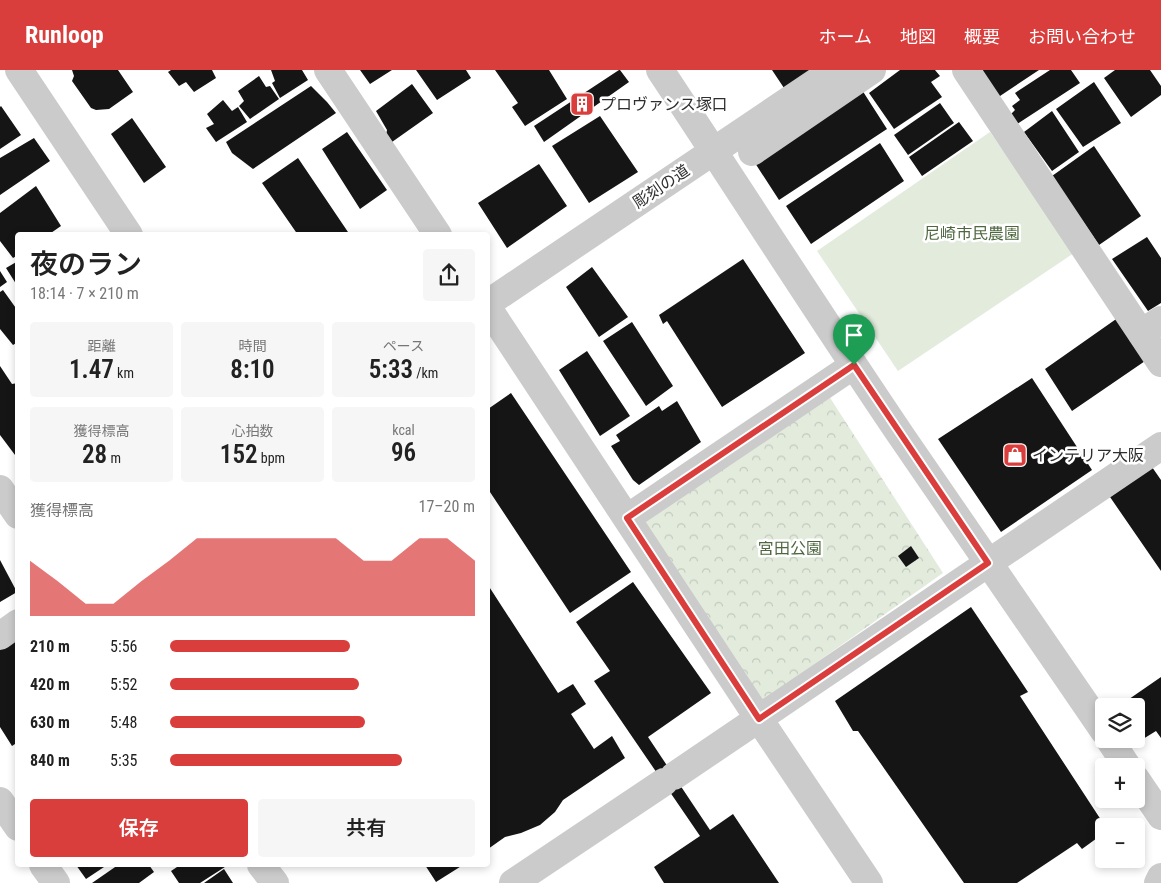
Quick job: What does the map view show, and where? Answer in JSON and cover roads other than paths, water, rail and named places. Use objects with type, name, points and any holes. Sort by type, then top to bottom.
[{"type":"street","points":[[19,70],[127,232]]},
{"type":"street","points":[[328,70],[436,232]]},
{"type":"street","points":[[660,70],[804,291],[1095,718]]},
{"type":"street","name":"彫刻の道","points":[[490,302],[834,70]]},
{"type":"street","points":[[752,152],[872,70]]},
{"type":"street","points":[[966,70],[1151,326],[1161,363]]},
{"type":"street","points":[[490,311],[759,719],[870,883]]},
{"type":"street","points":[[627,518],[854,365]]},
{"type":"street","points":[[513,883],[759,719],[1161,446]]},
{"type":"street","points":[[0,489],[15,511]]},
{"type":"street","points":[[0,636],[15,625]]},
{"type":"street","points":[[1145,792],[1161,816]]},
{"type":"street","points":[[0,801],[15,823]]},
{"type":"street","points":[[44,867],[56,883]]},
{"type":"street","points":[[262,867],[274,883]]},
{"type":"street","points":[[1158,883],[1161,877]]},
{"type":"place","name":"プロヴァンス塚口","points":[[582,104]]},
{"type":"place","name":"インテリア大阪","points":[[1015,455]]},
{"type":"park label","name":"尼崎市民農園","points":[[972,233]]},
{"type":"park label","name":"宮田公園","points":[[790,548]]}]
